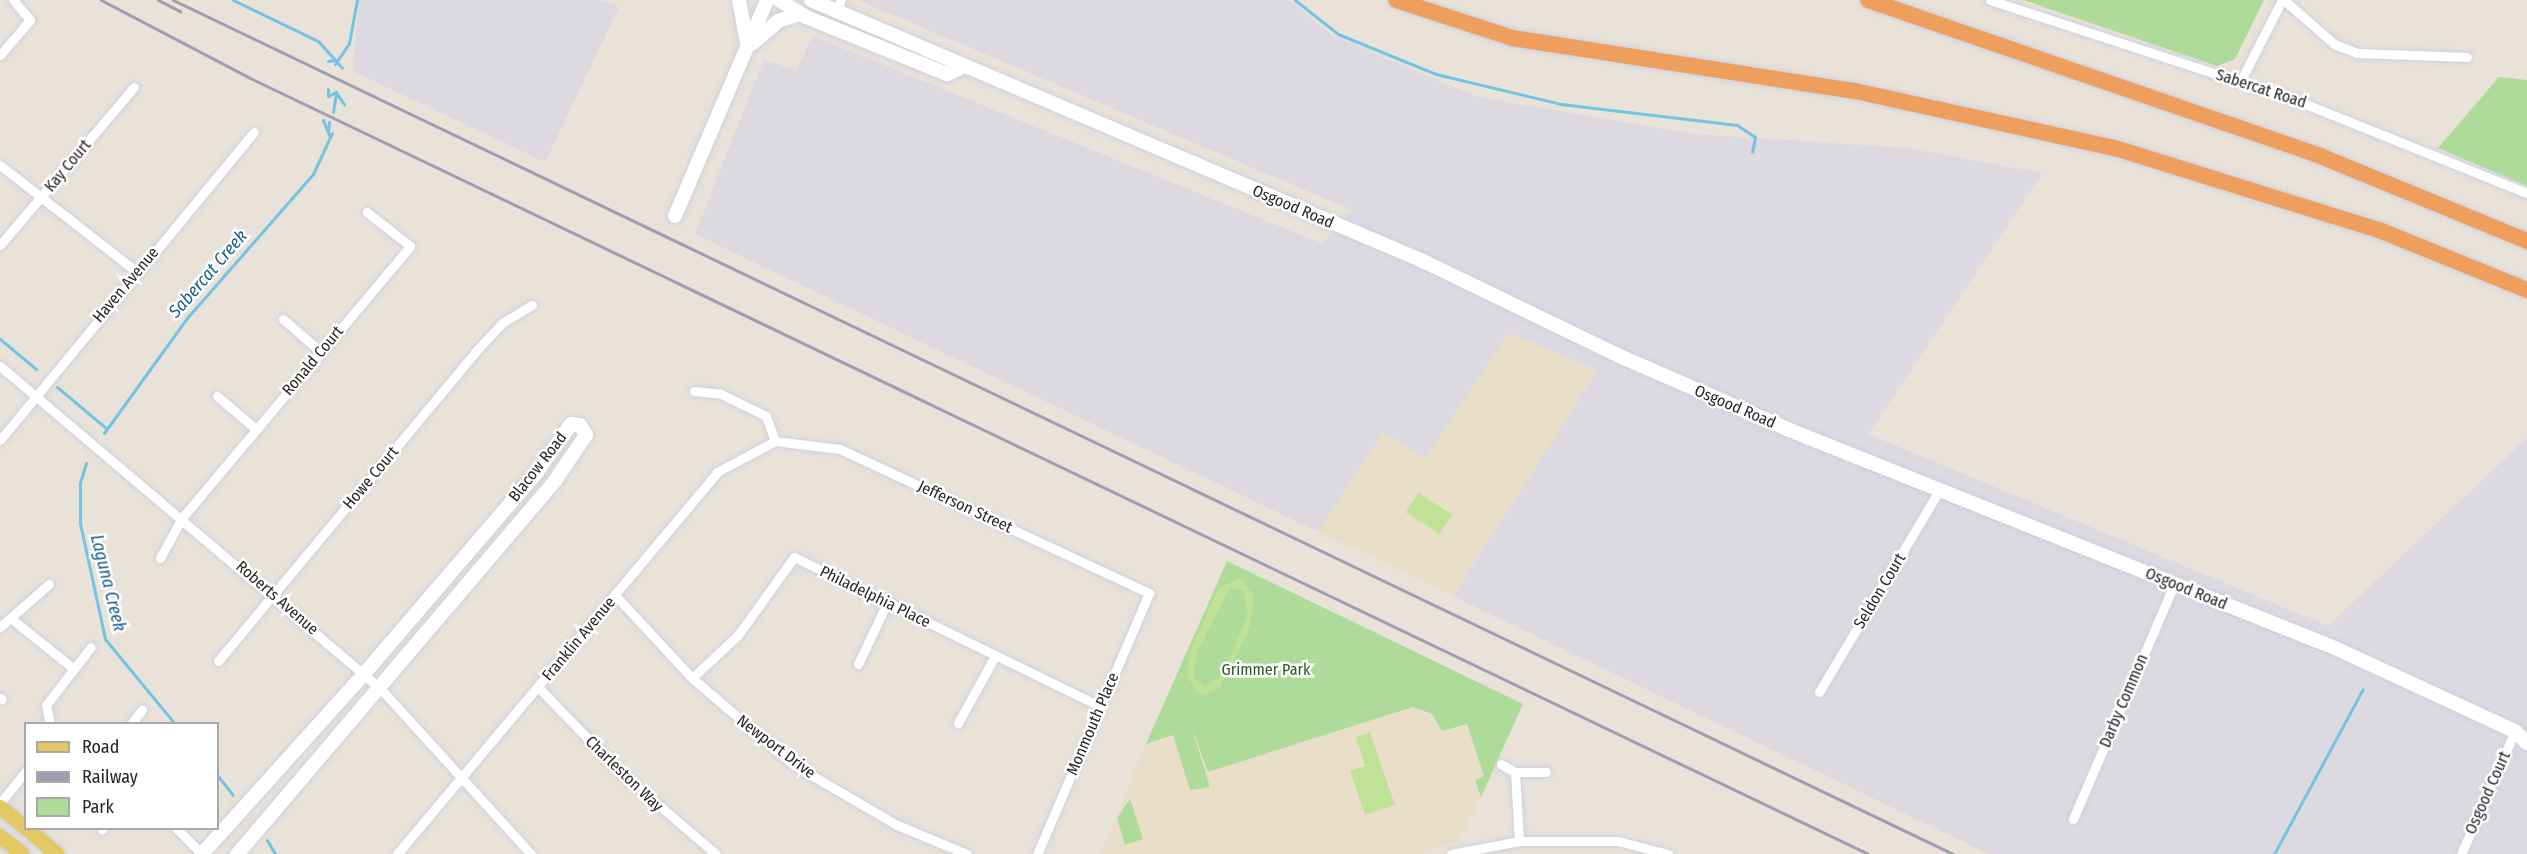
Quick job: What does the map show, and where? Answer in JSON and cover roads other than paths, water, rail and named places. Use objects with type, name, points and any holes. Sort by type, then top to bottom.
[{"type":"highway","points":[[1396,0],[1512,38],[1866,93],[2115,147],[2379,230],[2527,290]]},
{"type":"highway","points":[[1868,0],[2320,156],[2527,241]]},
{"type":"main road","points":[[739,0],[747,48]]},
{"type":"main road","points":[[675,216],[767,0]]},
{"type":"main road","name":"Osgood Road","points":[[779,0],[799,14],[948,74],[961,68]]},
{"type":"main road","name":"Osgood Road","points":[[811,0],[838,6],[957,59],[961,68],[1423,261],[1624,358],[1940,489],[2335,648],[2521,730],[2527,743]]},
{"type":"main road","points":[[747,48],[769,27],[799,14]]},
{"type":"main road","name":"Blacow Road","points":[[202,854],[364,674],[537,472],[571,424],[580,425],[586,435],[554,482],[237,854]]},
{"type":"main road","points":[[0,805],[24,826]]},
{"type":"main road","points":[[28,830],[57,854]]},
{"type":"main road","points":[[0,836],[22,854]]},
{"type":"street","points":[[0,55],[30,20],[13,0]]},
{"type":"street","name":"Sabercat Road","points":[[1990,0],[2347,119],[2527,194]]},
{"type":"street","points":[[2240,82],[2283,0],[2334,44],[2357,53],[2467,57]]},
{"type":"street","name":"Kay Court","points":[[0,245],[134,87]]},
{"type":"street","name":"Haven Avenue","points":[[0,440],[34,394],[254,132]]},
{"type":"street","points":[[0,165],[137,272]]},
{"type":"street","name":"Ronald Court","points":[[160,558],[182,518],[410,246],[367,212]]},
{"type":"street","name":"Howe Court","points":[[219,661],[475,352],[502,324],[532,305]]},
{"type":"street","points":[[283,319],[321,352]]},
{"type":"street","name":"Roberts Avenue","points":[[0,366],[379,687],[531,854]]},
{"type":"street","points":[[694,391],[721,394],[766,416],[775,441]]},
{"type":"street","points":[[217,396],[257,430]]},
{"type":"street","name":"Jefferson Street","points":[[775,441],[840,449],[1149,593]]},
{"type":"street","name":"Franklin Avenue","points":[[397,854],[616,596],[717,472],[775,441]]},
{"type":"street","name":"Seldon Court","points":[[1819,692],[1940,489]]},
{"type":"street","name":"Philadelphia Place","points":[[692,678],[738,635],[794,557],[1100,706]]},
{"type":"street","points":[[0,627],[13,620],[50,584]]},
{"type":"street","name":"Darby Common","points":[[2073,819],[2174,584]]},
{"type":"street","name":"Monmouth Place","points":[[1037,854],[1149,593]]},
{"type":"street","name":"Newport Drive","points":[[616,596],[692,678],[794,765],[897,825],[967,854]]},
{"type":"street","points":[[858,664],[887,603]]},
{"type":"street","points":[[13,620],[74,669]]},
{"type":"street","points":[[50,722],[46,705],[91,647]]},
{"type":"street","points":[[958,723],[995,656]]},
{"type":"street","name":"Charleston Way","points":[[538,687],[620,772],[716,854]]},
{"type":"street","points":[[132,722],[142,710]]},
{"type":"street","name":"Osgood Court","points":[[2461,854],[2521,730]]},
{"type":"street","points":[[1501,764],[1515,772],[1546,772]]},
{"type":"street","points":[[1515,772],[1520,841]]},
{"type":"street","points":[[0,805],[24,774]]},
{"type":"street","points":[[178,830],[202,854]]},
{"type":"street","points":[[1451,854],[1520,841],[1618,842],[1668,854]]},
{"type":"waterway","points":[[233,0],[318,41],[342,68]]},
{"type":"waterway","name":"Sabercat Creek","points":[[335,64],[349,43],[357,0]]},
{"type":"waterway","points":[[1295,0],[1338,34],[1436,74],[1561,104],[1737,125],[1755,137],[1752,152]]},
{"type":"waterway","name":"Sabercat Creek","points":[[328,61],[337,60]]},
{"type":"waterway","name":"Sabercat Creek","points":[[328,89],[328,96],[336,92]]},
{"type":"waterway","name":"Sabercat Creek","points":[[333,112],[336,92]]},
{"type":"waterway","name":"Sabercat Creek","points":[[336,93],[344,104]]},
{"type":"waterway","name":"Sabercat Creek","points":[[323,120],[330,137]]},
{"type":"waterway","name":"Sabercat Creek","points":[[328,132],[329,122]]},
{"type":"waterway","name":"Sabercat Creek","points":[[104,433],[187,318],[313,174],[332,133]]},
{"type":"waterway","name":"Laguna Creek","points":[[0,339],[36,369]]},
{"type":"waterway","name":"Laguna Creek","points":[[57,387],[106,428]]},
{"type":"waterway","name":"Laguna Creek","points":[[86,463],[80,483],[80,523],[105,639],[173,722]]},
{"type":"waterway","points":[[2274,854],[2363,689]]},
{"type":"waterway","name":"Laguna Creek","points":[[219,777],[233,795]]},
{"type":"waterway","name":"Laguna Creek","points":[[267,840],[275,854]]},
{"type":"railway","points":[[101,0],[250,78],[1868,854]]},
{"type":"railway","points":[[158,0],[180,11]]},
{"type":"railway","points":[[173,0],[1953,854]]},
{"type":"park label","name":"Grimmer Park","points":[[1266,670]]}]
